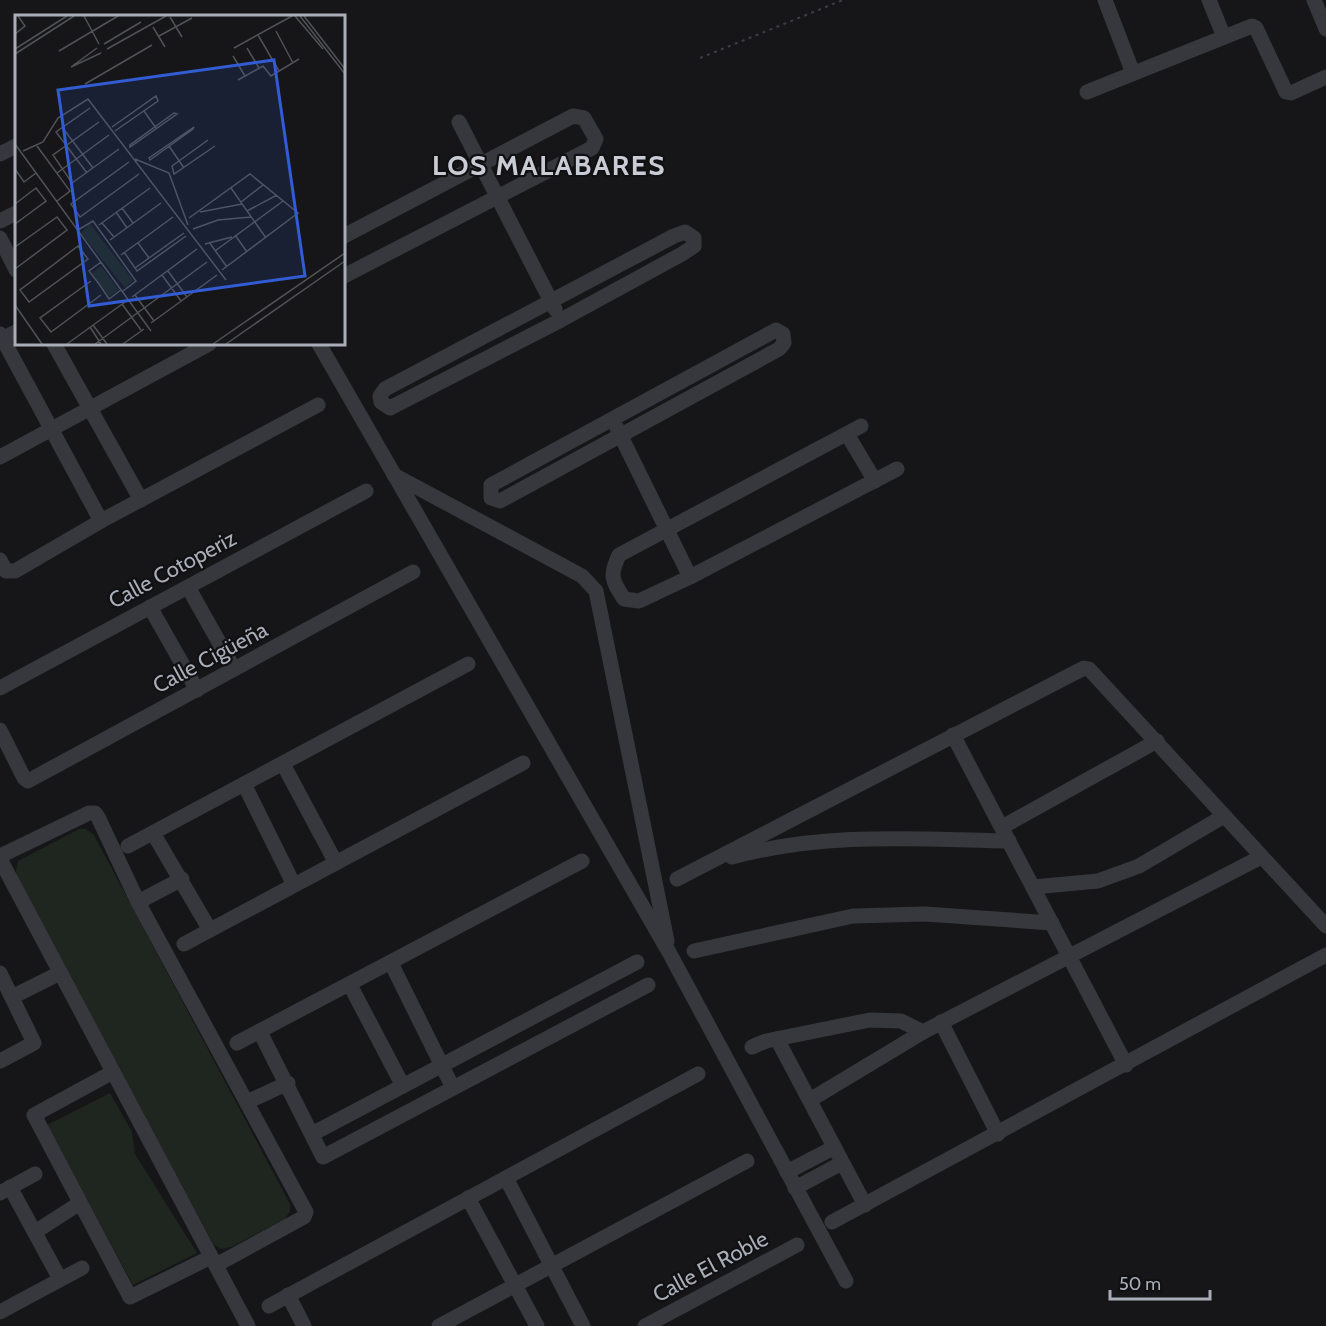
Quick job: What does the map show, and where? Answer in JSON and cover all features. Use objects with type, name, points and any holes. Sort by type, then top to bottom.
[{"type":"street","points":[[1105,0],[1133,73]]},
{"type":"street","points":[[1209,0],[1224,37]]},
{"type":"street","points":[[1314,0],[1326,29]]},
{"type":"street","points":[[1087,92],[1254,26],[1288,93],[1326,77]]},
{"type":"street","points":[[345,235],[573,116],[584,118],[596,139],[592,148],[345,275]]},
{"type":"street","points":[[459,123],[561,320]]},
{"type":"street","points":[[0,154],[15,146]]},
{"type":"street","points":[[0,221],[15,214]]},
{"type":"street","points":[[686,232],[694,238],[694,246],[561,320],[390,408],[381,402],[380,396],[385,389],[674,236],[686,232]]},
{"type":"street","points":[[0,238],[15,268]]},
{"type":"street","points":[[776,330],[783,334],[784,343],[779,349],[621,436],[500,501],[491,498],[491,485],[613,420],[767,333],[776,330]]},
{"type":"street","points":[[5,336],[101,521]]},
{"type":"street","points":[[55,345],[141,500]]},
{"type":"street","points":[[0,457],[207,345]]},
{"type":"street","points":[[320,345],[670,954],[846,1281]]},
{"type":"street","points":[[0,560],[6,571],[15,571],[101,521],[318,405]]},
{"type":"street","points":[[613,420],[665,531],[690,578]]},
{"type":"street","points":[[875,482],[854,430],[619,555],[612,569],[614,584],[624,599],[639,601],[690,578],[875,482],[897,470]]},
{"type":"street","points":[[394,476],[582,576],[596,591],[670,954]]},
{"type":"street","name":"Calle Cotoperiz","points":[[0,688],[366,490]]},
{"type":"street","name":"Calle Cigüeña","points":[[2,737],[24,778],[28,781],[413,572]]},
{"type":"street","points":[[596,591],[614,584]]},
{"type":"street","points":[[188,587],[234,669]]},
{"type":"street","points":[[150,607],[196,690]]},
{"type":"street","points":[[129,846],[468,664]]},
{"type":"street","points":[[676,879],[1084,668],[1089,669],[1157,741],[1326,926]]},
{"type":"street","points":[[953,735],[1126,1065]]},
{"type":"street","points":[[1002,827],[1157,741]]},
{"type":"street","points":[[184,944],[523,763]]},
{"type":"street","points":[[283,764],[336,862]]},
{"type":"street","points":[[244,784],[294,885]]},
{"type":"street","points":[[113,1072],[34,1115],[130,1297],[213,1261],[306,1215],[138,902],[95,813],[89,813],[0,858],[60,973],[113,1072],[213,1261],[248,1326]]},
{"type":"street","points":[[1033,887],[1098,881],[1139,866],[1224,816]]},
{"type":"street","points":[[153,833],[210,930]]},
{"type":"street","points":[[705,864],[773,846],[849,837],[1009,841]]},
{"type":"street","points":[[810,1100],[941,1022],[1261,856]]},
{"type":"street","points":[[237,1043],[582,861]]},
{"type":"street","points":[[138,902],[182,879]]},
{"type":"street","points":[[694,951],[853,916],[925,914],[1052,923]]},
{"type":"street","points":[[832,1222],[1326,956]]},
{"type":"street","points":[[312,1134],[637,962]]},
{"type":"street","points":[[391,963],[453,1088]]},
{"type":"street","points":[[0,973],[34,1043],[0,1061]]},
{"type":"street","points":[[12,997],[60,973]]},
{"type":"street","points":[[260,1032],[288,1083],[323,1157],[648,984]]},
{"type":"street","points":[[350,985],[403,1086]]},
{"type":"street","points":[[752,1047],[777,1038],[870,1020],[901,1021],[923,1032]]},
{"type":"street","points":[[941,1022],[998,1134]]},
{"type":"street","points":[[777,1038],[865,1205]]},
{"type":"street","points":[[269,1306],[699,1074]]},
{"type":"street","points":[[247,1102],[288,1083]]},
{"type":"street","points":[[787,1172],[834,1148]]},
{"type":"street","points":[[438,1326],[747,1161]]},
{"type":"street","points":[[795,1188],[842,1163]]},
{"type":"street","points":[[35,1174],[5,1190],[35,1232],[60,1279]]},
{"type":"street","points":[[506,1178],[583,1326]]},
{"type":"street","points":[[468,1198],[537,1326]]},
{"type":"street","points":[[35,1232],[80,1203]]},
{"type":"street","name":"Calle El Roble","points":[[645,1326],[797,1245]]},
{"type":"street","points":[[0,1312],[82,1268]]},
{"type":"street","points":[[288,1296],[304,1326]]},
{"type":"path","points":[[700,58],[843,0]]},
{"type":"shaded area","points":[[79,829],[86,829],[94,835],[290,1204],[290,1211],[285,1219],[231,1247],[221,1249],[214,1245],[15,877],[18,861]]},
{"type":"shaded area","points":[[110,1093],[132,1132],[135,1154],[197,1253],[133,1285],[47,1125]]},
{"type":"district","name":"LOS MALABARES","points":[[549,165]]}]
